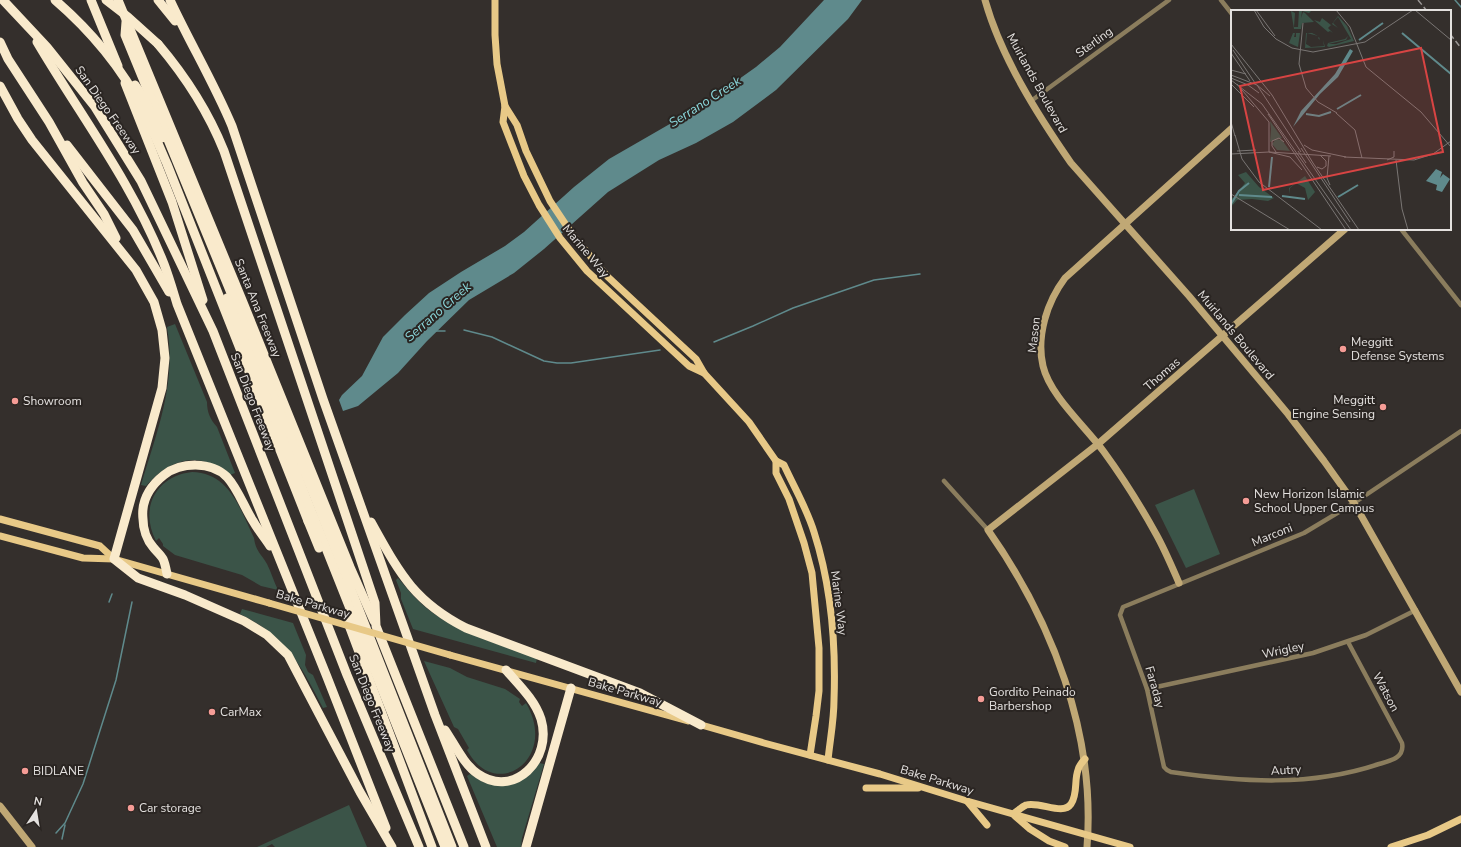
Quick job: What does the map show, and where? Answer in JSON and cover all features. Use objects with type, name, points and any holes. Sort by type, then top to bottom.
[{"type":"highway","name":"San Diego Freeway","points":[[3,0],[26,23],[95,107],[141,181],[213,331],[347,675],[419,847]]},
{"type":"highway","points":[[55,0],[94,38],[116,66],[143,109],[162,152],[445,847]]},
{"type":"highway","points":[[64,0],[95,31],[110,50],[144,98],[157,123],[256,370],[432,847]]},
{"type":"highway","points":[[91,0],[172,202],[213,331]]},
{"type":"highway","points":[[106,0],[128,17],[158,44],[196,93],[216,131],[375,603],[376,626],[464,847]]},
{"type":"highway","name":"Santa Ana Freeway","points":[[118,0],[239,292],[350,567],[376,626]]},
{"type":"highway","points":[[158,0],[186,35]]},
{"type":"highway","points":[[170,0],[186,35],[219,96],[232,126],[322,399],[435,715],[486,847]]},
{"type":"highway","points":[[126,22],[125,35],[319,510],[452,847]]},
{"type":"highway","points":[[26,23],[62,84],[118,172],[134,200],[164,264],[177,304],[393,847]]},
{"type":"highway","points":[[0,42],[8,59],[49,122],[83,183],[104,214],[126,257]]},
{"type":"highway","points":[[0,86],[18,119],[32,140],[126,257],[143,281],[154,302],[162,330],[164,345],[164,373],[162,388],[147,446],[114,559],[138,578],[244,620],[279,645],[288,655],[360,792],[393,847]]},
{"type":"highway","points":[[49,122],[133,230],[177,304]]},
{"type":"highway","points":[[166,574],[163,558],[152,546],[147,537],[143,519],[143,508],[150,489],[157,481],[167,473],[188,465],[210,468],[225,475],[280,561]]},
{"type":"highway","points":[[359,500],[397,569],[422,598],[448,618],[466,628],[640,693],[701,725]]},
{"type":"highway","points":[[435,715],[468,764],[478,774],[491,780],[499,781],[516,778],[524,774],[536,762],[540,754],[543,736],[542,721],[535,705],[506,670]]},
{"type":"highway","points":[[526,847],[571,688]]},
{"type":"main road","name":"Marine Way","points":[[494,0],[497,64],[505,106],[504,122],[515,156],[539,205],[560,238],[601,286],[689,366],[704,373]]},
{"type":"main road","name":"Marine Way","points":[[505,106],[517,125],[526,151],[550,201],[574,237],[608,277],[696,359],[704,373],[749,422],[776,461],[784,465],[814,530],[825,576],[833,644],[834,673],[834,701],[828,760]]},
{"type":"main road","name":"Marine Way","points":[[776,461],[776,473],[789,499],[800,528],[812,573],[819,648],[819,690],[810,755]]},
{"type":"main road","name":"Bake Parkway","points":[[0,519],[100,546],[114,559]]},
{"type":"main road","name":"Bake Parkway","points":[[0,536],[82,558],[114,559],[450,655],[927,788],[967,801],[1130,847]]},
{"type":"main road","points":[[1065,847],[1030,829],[1013,814],[1026,806],[1038,804],[1058,809],[1066,808],[1071,805],[1074,798],[1078,770],[1084,759]]},
{"type":"main road","points":[[866,788],[927,788]]},
{"type":"main road","points":[[967,801],[987,825]]},
{"type":"main road","points":[[1391,847],[1428,836],[1461,819]]},
{"type":"street","name":"Muirlands Boulevard","points":[[985,0],[990,18],[1008,58],[1031,101],[1071,163],[1124,225],[1189,296],[1324,461],[1354,503],[1416,610],[1461,692]]},
{"type":"street","name":"Sterling","points":[[1031,101],[1169,0]]},
{"type":"street","points":[[1221,0],[1231,13]]},
{"type":"street","name":"Mason","points":[[1179,583],[1157,535],[1134,496],[1098,444],[1049,384],[1042,361],[1042,338],[1047,311],[1055,291],[1065,278],[1231,129]]},
{"type":"street","name":"Thomas","points":[[988,530],[1098,444],[1345,230]]},
{"type":"street","points":[[1402,230],[1461,305]]},
{"type":"street","name":"Marconi","points":[[1121,611],[1123,607],[1179,583],[1304,533],[1354,503],[1461,431]]},
{"type":"street","points":[[944,481],[988,530],[1017,573],[1047,633],[1066,683],[1077,724],[1084,759],[1088,797],[1087,847]]},
{"type":"street","name":"Wrigley","points":[[1147,689],[1313,653],[1348,642],[1416,610]]},
{"type":"street","name":"Faraday","points":[[1121,611],[1121,620],[1147,689],[1164,763],[1167,770]]},
{"type":"street","name":"Watson","points":[[1348,642],[1402,743],[1402,752]]},
{"type":"street","name":"Autry","points":[[1167,770],[1171,772],[1232,780],[1294,780],[1333,776],[1369,768],[1396,759],[1402,752]]},
{"type":"street","points":[[0,806],[32,847]]},
{"type":"green space","points":[[175,324],[207,402],[209,415],[217,427],[235,473],[230,475],[209,463],[200,460],[182,461],[158,474],[146,486],[141,485],[159,426],[167,387],[169,348],[167,327]]},
{"type":"green space","points":[[192,472],[205,474],[216,479],[232,494],[254,538],[257,549],[267,564],[278,590],[261,586],[242,575],[175,555],[163,546],[159,538],[156,541],[151,529],[149,517],[150,506],[154,496],[160,487],[169,480],[179,475]]},
{"type":"green space","points":[[1194,489],[1220,554],[1186,568],[1155,505]]},
{"type":"green space","points":[[398,578],[423,605],[444,620],[483,639],[537,658],[536,663],[413,629],[401,599],[401,593],[396,580]]},
{"type":"green space","points":[[242,609],[293,623],[306,655],[305,665],[308,672],[313,675],[327,707],[323,708],[299,665],[281,642],[270,632],[240,614]]},
{"type":"green space","points":[[424,661],[450,668],[467,677],[505,689],[520,699],[519,702],[522,706],[526,703],[534,723],[535,741],[529,756],[519,767],[507,773],[493,773],[479,765],[467,750],[469,748],[458,729],[454,727]]},
{"type":"green space","points":[[539,763],[544,764],[522,838],[521,847],[497,847],[467,776],[470,774],[483,782],[494,785],[519,781],[529,775]]},
{"type":"green space","points":[[349,805],[367,847],[275,847],[272,844],[266,847],[257,847]]},
{"type":"water","points":[[824,0],[862,0],[848,19],[776,90],[733,122],[696,143],[659,160],[608,192],[544,249],[514,273],[469,300],[427,341],[398,373],[358,406],[343,411],[339,400],[342,395],[362,376],[383,337],[429,293],[505,246],[524,232],[574,187],[609,159],[701,106],[756,67],[780,47]]},
{"type":"waterway","name":"Serrano Creek","points":[[1455,0],[1461,7]]},
{"type":"waterway","points":[[714,342],[793,308],[874,280],[920,274]]},
{"type":"waterway","points":[[464,330],[492,337],[544,361],[557,363],[571,363],[660,350]]},
{"type":"waterway","points":[[435,331],[445,331]]},
{"type":"waterway","name":"Serrano Creek","points":[[109,602],[112,594]]},
{"type":"waterway","points":[[56,833],[65,823],[83,784],[116,680],[132,602]]},
{"type":"waterway","points":[[62,839],[65,825]]},
{"type":"railway","points":[[1418,0],[1426,10]]},
{"type":"railway","points":[[1451,35],[1461,48]]},
{"type":"place","name":"Meggitt Defense Systems","points":[[1343,349]]},
{"type":"place","name":"Showroom","points":[[15,401]]},
{"type":"place","name":"Meggitt Engine Sensing","points":[[1383,407]]},
{"type":"place","name":"New Horizon Islamic School Upper Campus","points":[[1246,501]]},
{"type":"place","name":"Gordito Peinado Barbershop","points":[[981,699]]},
{"type":"place","name":"CarMax","points":[[212,712]]},
{"type":"place","name":"BIDLANE","points":[[25,771]]},
{"type":"place","name":"Car storage","points":[[131,808]]}]
